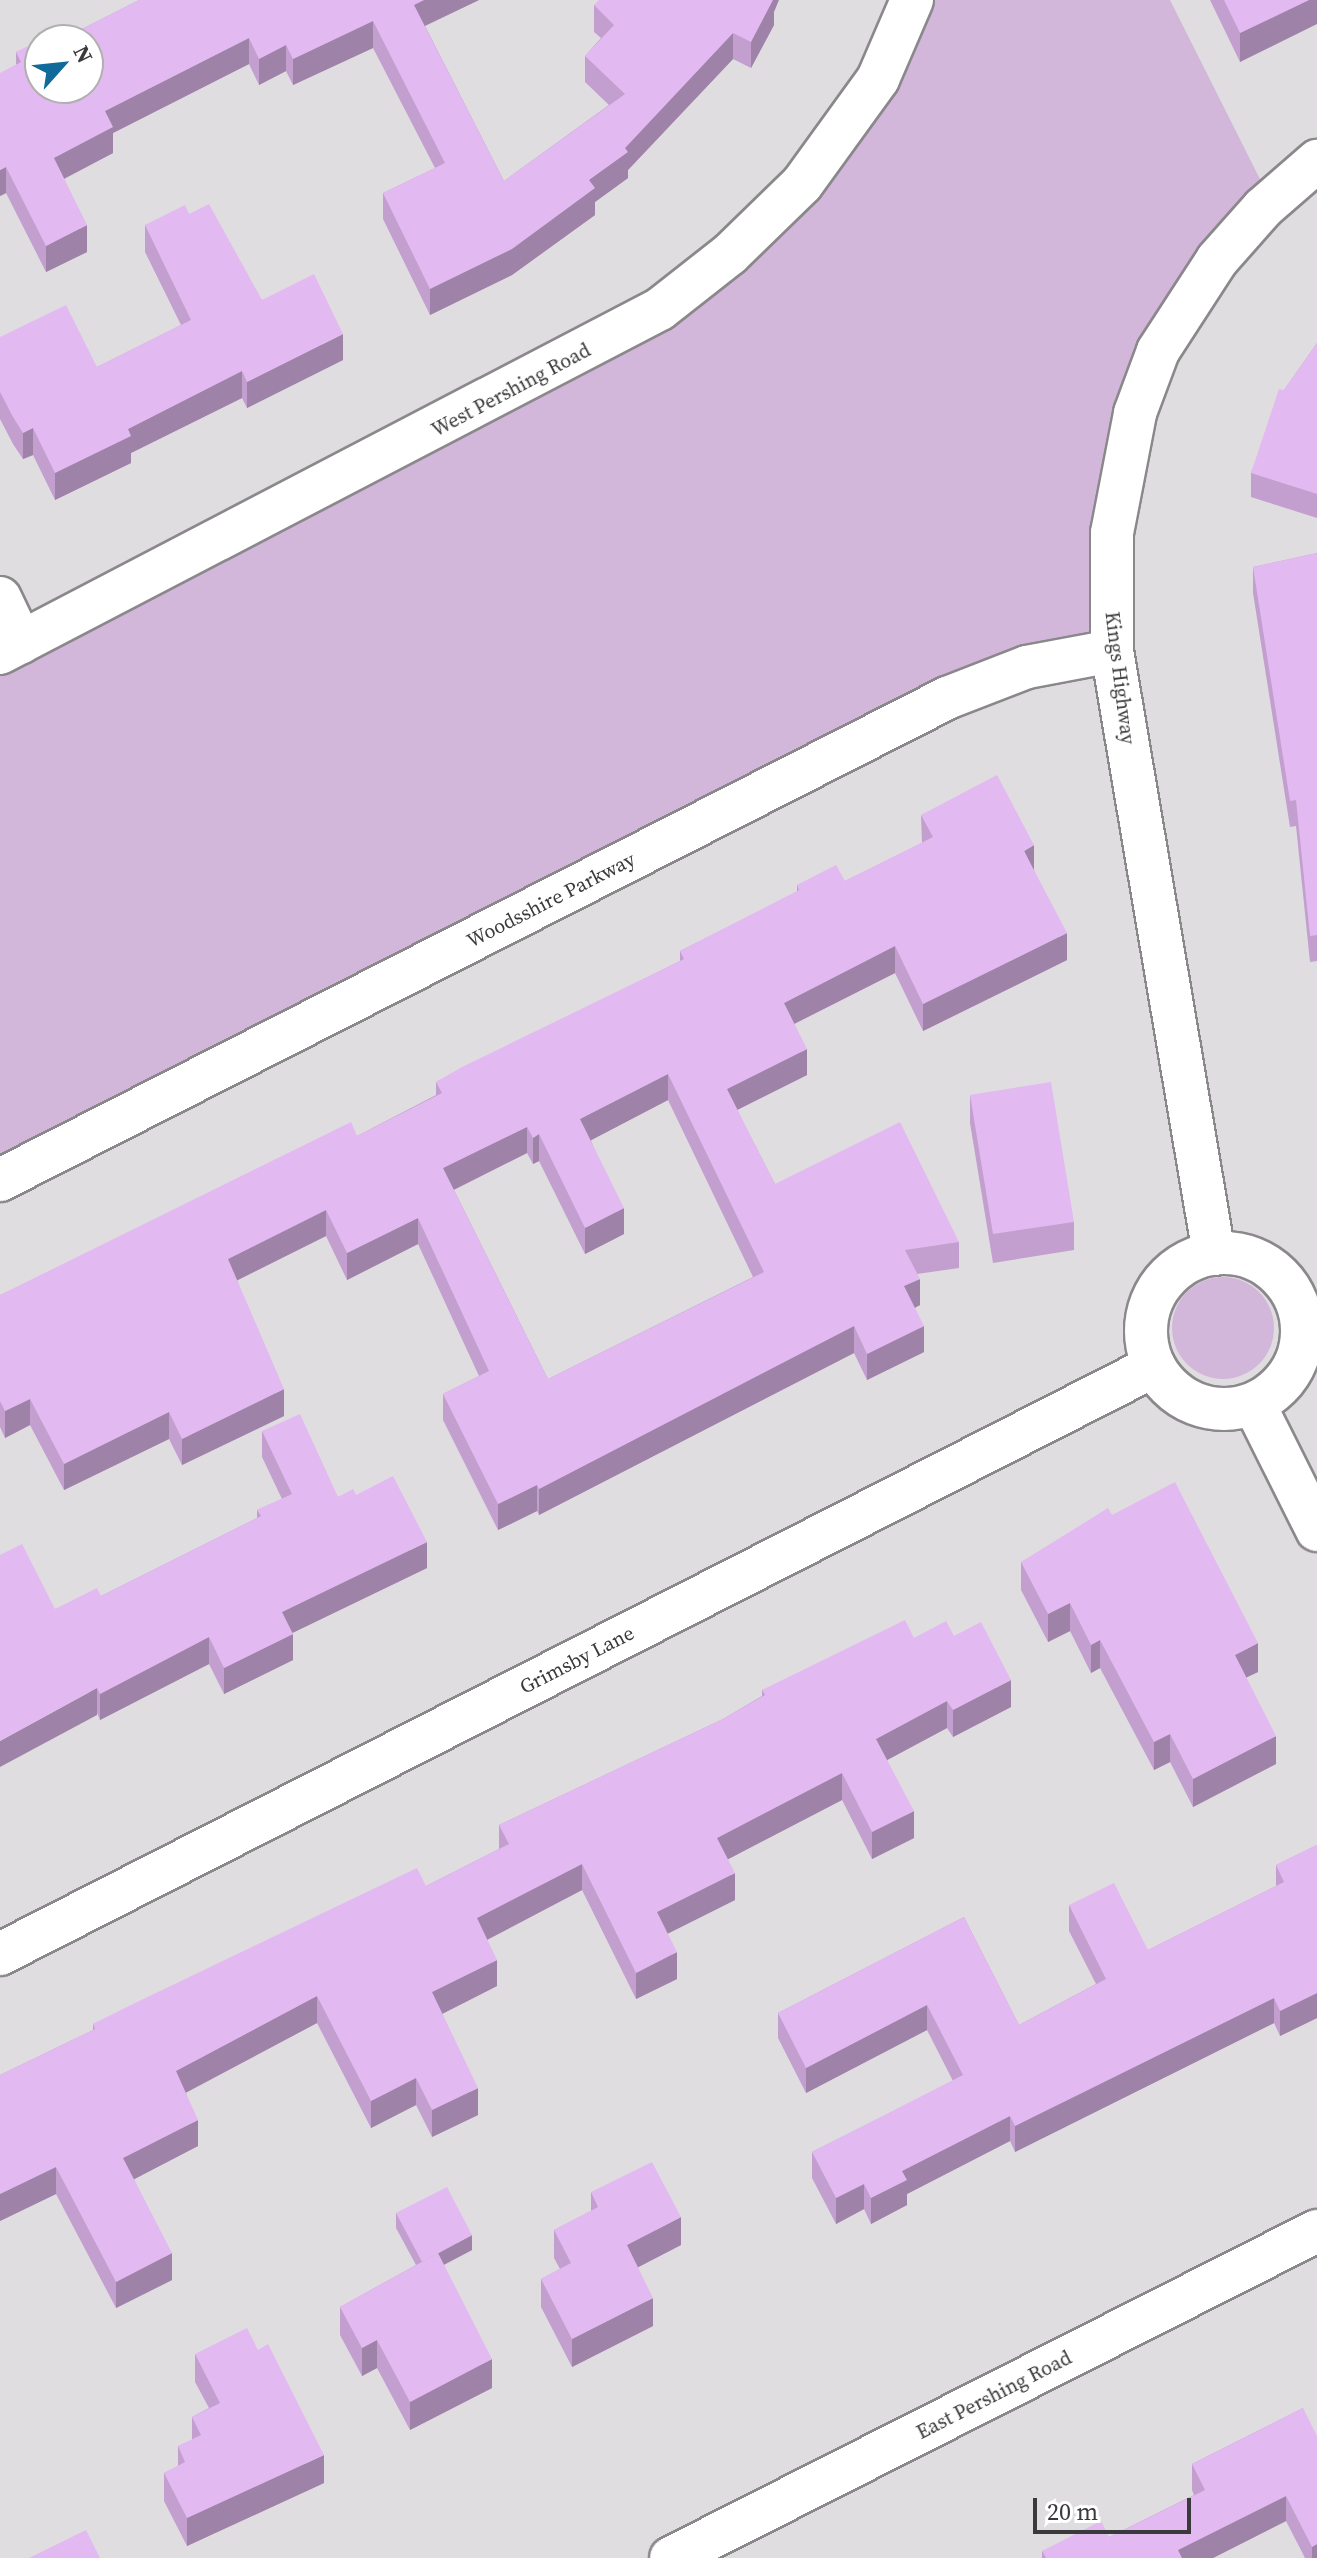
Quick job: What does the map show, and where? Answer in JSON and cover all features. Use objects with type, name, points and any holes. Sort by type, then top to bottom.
[{"type":"street","name":"West Pershing Road","points":[[10,648],[660,309],[730,254],[802,184],[878,79],[912,0]]},
{"type":"street","name":"Kings Highway","points":[[1214,1254],[1112,651],[1112,533],[1120,473],[1158,351],[1217,260],[1263,208],[1317,161]]},
{"type":"street","points":[[0,598],[10,648]]},
{"type":"street","name":"Woodsshire Parkway","points":[[0,1180],[947,698],[1027,667],[1112,651]]},
{"type":"street","points":[[1214,1254],[1239,1255],[1268,1266],[1289,1287],[1300,1311],[1302,1336],[1296,1363],[1281,1385],[1254,1404],[1207,1407],[1185,1399],[1154,1366],[1146,1327],[1160,1288],[1181,1266],[1214,1254]]},
{"type":"street","name":"Grimsby Lane","points":[[0,1954],[1154,1366]]},
{"type":"street","points":[[1254,1404],[1317,1530]]},
{"type":"street","name":"East Pershing Road","points":[[671,2558],[1317,2231]]},
{"type":"shaded area","points":[[912,0],[1170,0],[1271,201],[1158,351],[1112,651],[1070,656],[0,1180],[0,653],[730,254]]},
{"type":"shaded area","points":[[1223,1277],[1242,1281],[1259,1292],[1270,1309],[1274,1328],[1270,1347],[1259,1364],[1242,1375],[1223,1379],[1204,1375],[1187,1364],[1176,1347],[1172,1328],[1176,1309],[1187,1292],[1204,1281]]},
{"type":"building","points":[[139,0],[424,0],[414,5],[504,181],[625,94],[585,56],[614,25],[594,5],[599,0],[773,0],[751,42],[733,33],[625,148],[628,152],[589,180],[595,188],[512,249],[430,289],[383,193],[445,163],[373,21],[293,59],[286,45],[259,59],[249,38],[105,111],[113,127],[54,158],[87,225],[46,246],[6,167],[0,170],[0,73],[21,62],[16,52],[24,48],[24,104],[104,104],[104,24],[92,24]]},
{"type":"building","points":[[1224,0],[1309,0],[1240,33]]},
{"type":"building","points":[[209,204],[262,300],[314,274],[343,334],[247,382],[242,371],[128,429],[131,436],[55,473],[33,428],[23,433],[0,392],[0,337],[66,305],[97,367],[191,320],[145,225],[185,205],[189,214]]},
{"type":"building","points":[[1317,343],[1317,494],[1251,473],[1279,389],[1284,390]]},
{"type":"building","points":[[1317,553],[1317,935],[1310,936],[1296,800],[1290,801],[1253,567]]},
{"type":"building","points":[[997,775],[1034,845],[1024,851],[1067,933],[923,1004],[895,946],[784,1003],[807,1049],[727,1089],[775,1184],[900,1122],[959,1242],[905,1250],[920,1279],[904,1286],[924,1326],[867,1354],[854,1326],[539,1489],[537,1485],[498,1504],[443,1394],[489,1371],[418,1218],[347,1253],[326,1210],[228,1259],[284,1389],[182,1439],[169,1412],[64,1464],[30,1399],[5,1411],[0,1401],[0,1295],[351,1122],[357,1136],[442,1093],[436,1082],[684,959],[680,951],[799,890],[797,885],[836,865],[845,881],[933,837],[921,815]],"holes":[[[668,1074],[764,1272],[548,1379],[443,1168],[527,1127],[533,1138],[539,1134],[585,1228],[624,1208],[580,1119]]]},
{"type":"building","points":[[1051,1082],[1074,1222],[993,1234],[970,1095]]},
{"type":"building","points":[[300,1414],[338,1497],[353,1489],[356,1495],[393,1476],[427,1542],[282,1612],[293,1634],[224,1668],[209,1637],[100,1694],[97,1688],[0,1741],[0,1555],[22,1544],[55,1609],[97,1588],[101,1596],[261,1516],[257,1510],[292,1494],[262,1431]]},
{"type":"building","points":[[1175,1482],[1258,1643],[1235,1655],[1276,1736],[1193,1779],[1170,1734],[1154,1742],[1100,1640],[1091,1645],[1070,1603],[1048,1614],[1021,1562],[1108,1508],[1112,1515]]},
{"type":"building","points":[[905,1620],[914,1638],[946,1621],[954,1636],[981,1622],[1011,1680],[953,1710],[947,1701],[876,1739],[914,1811],[872,1832],[842,1773],[717,1838],[735,1873],[657,1912],[677,1952],[636,1973],[582,1864],[477,1918],[497,1960],[432,1992],[478,2088],[432,2110],[416,2078],[371,2101],[317,1996],[176,2071],[198,2120],[123,2158],[172,2253],[116,2282],[56,2167],[0,2194],[0,2075],[95,2029],[93,2024],[133,2004],[417,1868],[426,1886],[509,1844],[499,1825],[723,1719],[765,1695],[762,1690]]},
{"type":"building","points":[[1317,1845],[1317,1993],[1280,2011],[1274,1998],[1015,2126],[1010,2116],[902,2171],[907,2180],[871,2198],[864,2184],[836,2198],[812,2152],[963,2075],[927,2005],[806,2068],[778,2013],[964,1917],[1019,2025],[1106,1979],[1069,1905],[1114,1883],[1148,1950],[1284,1882],[1276,1865]]},
{"type":"building","points":[[652,2162],[681,2217],[627,2245],[653,2298],[572,2339],[541,2279],[571,2263],[554,2230],[598,2207],[591,2192]]},
{"type":"building","points":[[447,2187],[472,2235],[422,2262],[396,2213]]},
{"type":"building","points":[[438,2253],[492,2359],[410,2402],[377,2340],[362,2348],[340,2307]]},
{"type":"building","points":[[247,2328],[258,2350],[268,2344],[324,2455],[187,2518],[164,2473],[185,2462],[178,2446],[201,2435],[192,2417],[220,2403],[195,2354]]},
{"type":"building","points":[[1303,2408],[1317,2436],[1317,2544],[1312,2547],[1286,2496],[1178,2550],[1182,2558],[1046,2558],[1042,2551],[1101,2521],[1109,2537],[1205,2490],[1192,2464]]},
{"type":"building","points":[[86,2530],[100,2558],[29,2558]]}]
